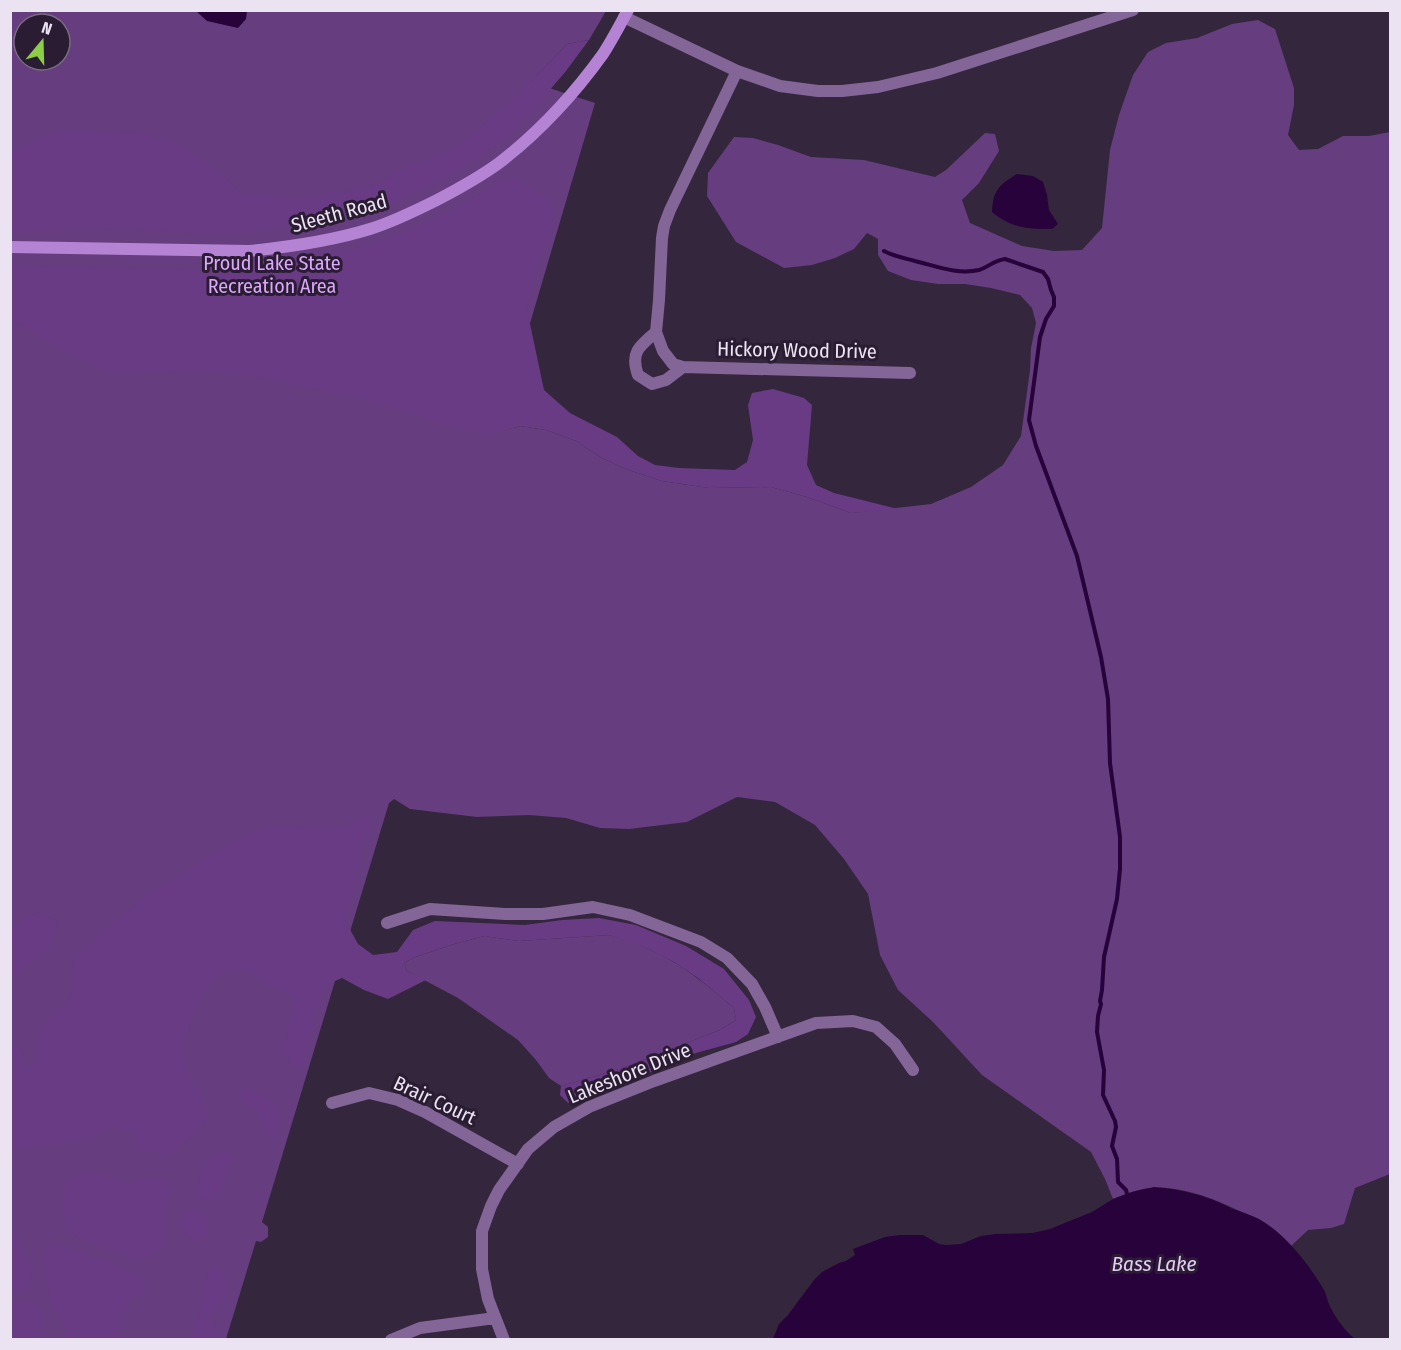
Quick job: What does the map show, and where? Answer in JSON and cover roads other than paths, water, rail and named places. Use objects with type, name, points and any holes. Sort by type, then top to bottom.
[{"type":"street","points":[[626,14],[737,71],[780,86],[818,91],[842,91],[878,87],[937,73],[1133,10]]},
{"type":"street","name":"Sleeth Road","points":[[10,248],[249,251],[320,241],[387,223],[463,186],[498,164],[519,147],[576,88],[604,52],[626,14]]},
{"type":"street","points":[[683,367],[673,364],[663,351],[656,332],[664,226],[737,71]]},
{"type":"street","points":[[656,332],[638,348],[633,363],[638,375],[652,384],[666,380],[683,367]]},
{"type":"street","name":"Hickory Wood Drive","points":[[683,367],[910,373]]},
{"type":"street","points":[[387,923],[430,909],[496,914],[543,914],[593,907],[630,915],[701,942],[727,958],[752,984],[777,1036]]},
{"type":"street","name":"Lakeshore Drive","points":[[504,1340],[488,1299],[482,1269],[482,1231],[499,1190],[528,1149],[554,1126],[589,1107],[654,1081],[816,1023],[853,1021],[876,1028],[896,1044],[914,1070]]},
{"type":"street","name":"Brair Court","points":[[332,1103],[369,1093],[398,1100],[425,1112],[518,1164]]},
{"type":"street","points":[[391,1340],[420,1328],[495,1318]]},
{"type":"water","points":[[196,11],[247,11],[246,19],[238,28],[207,21]]},
{"type":"water","points":[[1017,174],[1033,176],[1043,182],[1049,210],[1058,224],[1052,229],[1020,226],[992,212],[998,189]]},
{"type":"water","name":"Bass Lake","points":[[1154,1187],[1185,1191],[1204,1197],[1256,1218],[1269,1226],[1304,1260],[1324,1290],[1336,1317],[1355,1339],[773,1339],[779,1324],[814,1280],[822,1272],[855,1255],[853,1249],[885,1237],[900,1235],[923,1235],[939,1244],[946,1245],[961,1244],[981,1236],[995,1234],[1033,1233],[1050,1229],[1092,1212],[1113,1199]]},
{"type":"waterway","points":[[884,251],[955,271],[979,270],[1005,259],[1043,272],[1054,297],[1054,306],[1046,319],[1040,337],[1029,420],[1036,446],[1077,556],[1101,657],[1108,699],[1110,763],[1120,837],[1120,869],[1117,899],[1104,957],[1097,1032],[1104,1070],[1103,1095],[1116,1127],[1112,1146],[1117,1159],[1118,1182],[1127,1194]]},
{"type":"park label","name":"Proud Lake State Recreation Area","points":[[272,274]]}]
